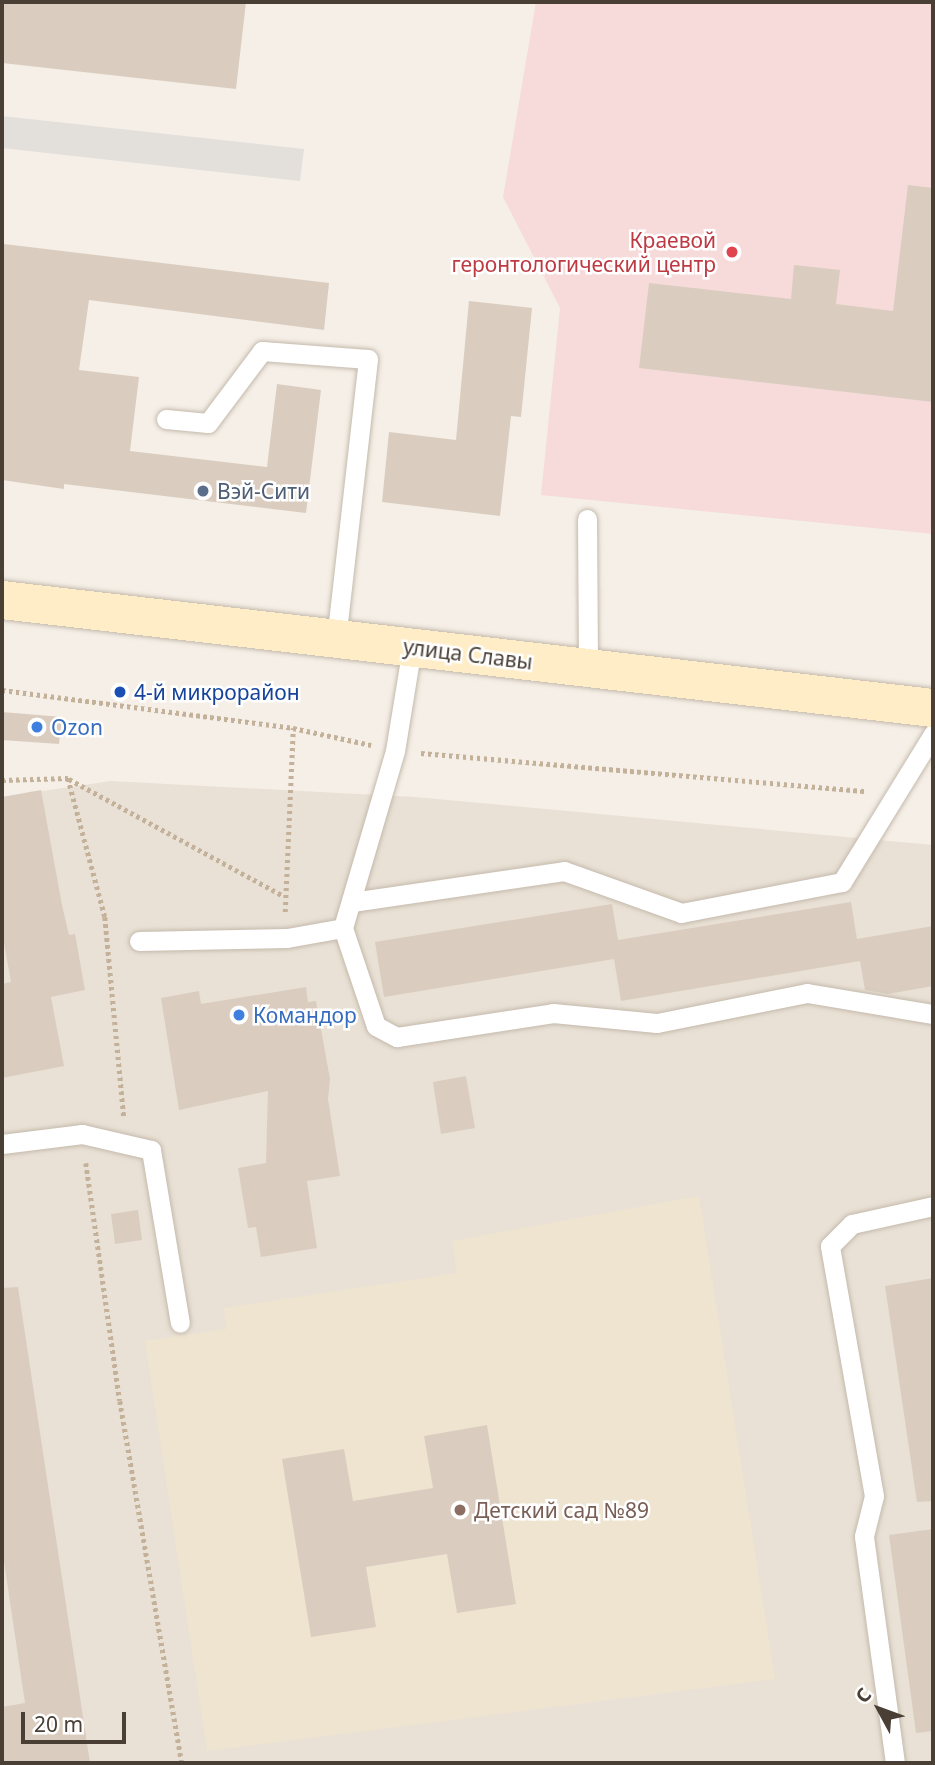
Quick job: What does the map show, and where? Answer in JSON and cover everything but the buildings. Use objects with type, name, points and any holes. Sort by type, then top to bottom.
[{"type":"main road","name":"улица Славы","points":[[2,600],[933,708]]},
{"type":"lane","points":[[166,419],[208,423],[262,351],[368,359],[336,639]]},
{"type":"lane","points":[[587,519],[588,668]]},
{"type":"lane","points":[[412,647],[395,751],[343,928],[376,1026],[397,1037],[553,1013],[657,1023],[807,993],[933,1014]]},
{"type":"lane","points":[[352,902],[564,871],[681,913],[842,882],[933,734]]},
{"type":"lane","points":[[139,942],[287,938],[343,928]]},
{"type":"lane","points":[[2,1144],[82,1133],[151,1150],[180,1323]]},
{"type":"lane","points":[[895,1763],[864,1536],[874,1496],[830,1246],[852,1224],[933,1206]]},
{"type":"path","points":[[2,690],[293,728],[395,751],[898,794]]},
{"type":"path","points":[[285,914],[293,728]]},
{"type":"path","points":[[2,780],[68,778],[284,896]]},
{"type":"path","points":[[68,778],[106,917],[122,1115],[151,1150]]},
{"type":"path","points":[[82,1133],[120,1401],[182,1763]]},
{"type":"shaded area","name":"Краевой геронтологический центр","points":[[536,2],[933,2],[933,534],[541,495],[560,308],[503,197]]},
{"type":"shaded area","points":[[2,116],[304,149],[300,181],[2,148]]},
{"type":"shaded area","points":[[111,781],[415,797],[933,845],[933,1763],[2,1763],[2,797]]},
{"type":"shaded area","name":"Детский сад №89","points":[[699,1196],[775,1679],[207,1751],[145,1341],[227,1329],[224,1308],[457,1273],[452,1241]]},
{"type":"place","name":"Краевой геронтологический центр","points":[[732,252]]},
{"type":"place","name":"Вэй-Сити","points":[[203,491]]},
{"type":"place","name":"4-й микрорайон","points":[[120,692]]},
{"type":"place","name":"Ozon","points":[[37,727]]},
{"type":"place","name":"Командор","points":[[239,1015]]},
{"type":"place","name":"Детский сад №89","points":[[460,1510]]}]
